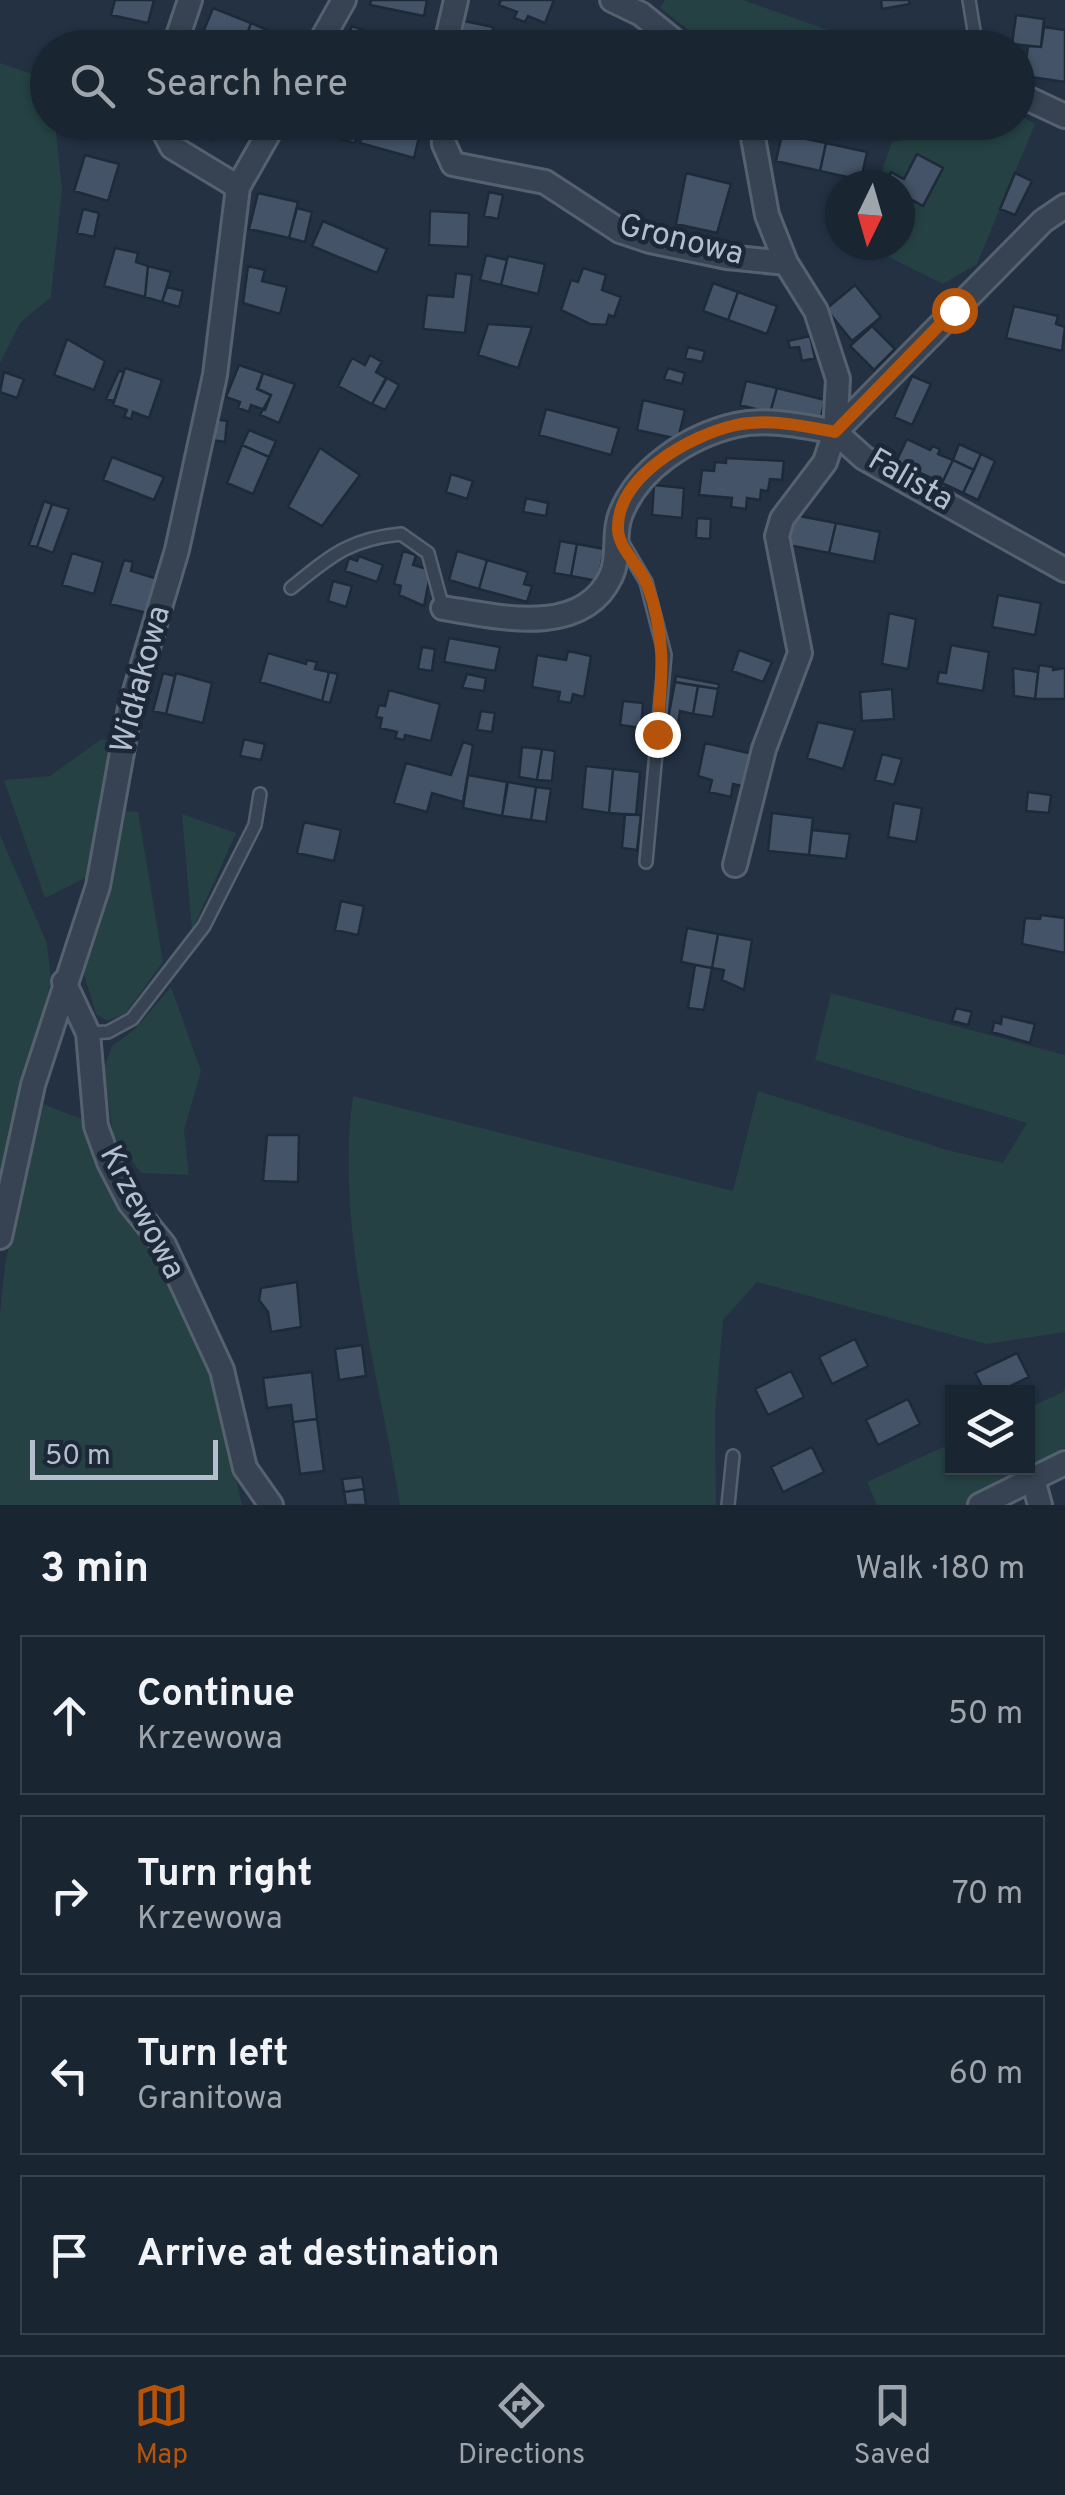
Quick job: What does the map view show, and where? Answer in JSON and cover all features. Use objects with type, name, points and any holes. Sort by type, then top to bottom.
[{"type":"street","points":[[180,30],[190,0]]},
{"type":"street","points":[[327,30],[344,0]]},
{"type":"street","points":[[449,30],[456,0]]},
{"type":"street","points":[[612,0],[641,14],[661,30]]},
{"type":"street","points":[[1035,102],[1065,116]]},
{"type":"street","points":[[168,140],[172,147],[238,186]]},
{"type":"street","name":"Widłakowa","points":[[0,1238],[33,1085],[98,886],[130,708],[177,550],[215,375],[238,186],[265,140]]},
{"type":"street","name":"Gronowa","points":[[444,140],[453,164],[546,182],[620,231],[728,258],[786,263]]},
{"type":"street","name":"Falista","points":[[753,140],[767,215],[786,263],[816,311],[838,379],[835,432],[864,458],[1065,570]]},
{"type":"street","points":[[735,865],[764,749],[800,653],[777,536],[782,519],[825,462],[835,432],[1044,221],[1065,206]]},
{"type":"street","points":[[443,608],[539,621],[570,611],[610,579],[619,519],[638,480],[683,446],[737,425],[788,422],[835,432]]},
{"type":"street","points":[[64,982],[88,1032]]},
{"type":"street","name":"Krzewowa","points":[[88,1032],[96,1126],[109,1162],[130,1204],[164,1245],[222,1370],[245,1468],[271,1505]]},
{"type":"street","points":[[980,1505],[1065,1462]]},
{"type":"street","points":[[1032,1476],[1040,1505]]},
{"type":"lane","points":[[969,0],[974,30]]},
{"type":"lane","points":[[291,588],[336,552],[362,538],[401,534],[428,552],[443,608]]},
{"type":"lane","points":[[618,536],[646,582],[665,655],[646,862]]},
{"type":"lane","points":[[88,1032],[108,1032],[132,1020],[204,926],[256,825],[260,794]]},
{"type":"lane","points":[[728,1505],[733,1456]]},
{"type":"green space","points":[[665,0],[743,0],[828,30],[689,30],[660,8]]},
{"type":"green space","points":[[0,63],[30,73],[30,140],[57,140],[62,189],[51,297],[20,323],[0,363]]},
{"type":"green space","points":[[1028,140],[977,264],[943,284],[895,260],[915,260],[915,170],[882,170],[892,142]]},
{"type":"green space","points":[[100,740],[116,740],[91,875],[45,898],[4,780],[50,776]]},
{"type":"green space","points":[[125,811],[138,812],[163,962],[125,1014],[107,1021],[96,1014],[83,971]]},
{"type":"green space","points":[[182,814],[236,833],[192,931]]},
{"type":"green space","points":[[0,835],[47,943],[51,980],[0,1192]]},
{"type":"green space","points":[[171,987],[201,1071],[184,1130],[189,1175],[141,1173],[113,1136],[104,1068],[112,1046],[135,1029]]},
{"type":"green space","points":[[831,993],[1065,1055],[1065,1332],[986,1344],[757,1282],[723,1320],[715,1414],[716,1505],[400,1505],[354,1249],[349,1145],[353,1096],[733,1191],[758,1091],[947,1150],[1003,1163],[1027,1123],[815,1060]]},
{"type":"green space","points":[[40,1103],[82,1119],[122,1212],[158,1252],[211,1370],[242,1505],[0,1505],[0,1313],[5,1265]]},
{"type":"green space","points":[[1065,1386],[1065,1447],[1035,1464],[1035,1405],[1063,1392]]},
{"type":"green space","points":[[945,1446],[945,1475],[1017,1475],[965,1505],[877,1505],[867,1482]]},
{"type":"building","points":[[115,0],[154,0],[148,23],[111,15]]},
{"type":"building","points":[[371,0],[427,0],[424,16],[370,5]]},
{"type":"building","points":[[501,0],[554,0],[545,23],[528,16],[525,22],[514,18],[517,12],[499,5]]},
{"type":"building","points":[[881,0],[909,0],[910,4],[882,9]]},
{"type":"building","points":[[213,8],[251,23],[248,30],[204,30]]},
{"type":"building","points":[[1016,15],[1044,19],[1041,47],[1035,46],[1035,30],[1014,30]]},
{"type":"building","points":[[464,21],[493,27],[493,30],[462,30]]},
{"type":"building","points":[[251,23],[267,30],[248,30]]},
{"type":"building","points":[[1044,27],[1065,30],[1065,82],[1035,78],[1035,47],[1041,47]]},
{"type":"building","points":[[361,140],[418,140],[414,158],[360,143]]},
{"type":"building","points":[[781,140],[826,143],[820,171],[776,161]]},
{"type":"building","points":[[826,143],[867,152],[863,170],[820,171]]},
{"type":"building","points":[[917,154],[943,168],[923,206],[915,201],[915,170],[909,170]]},
{"type":"building","points":[[85,155],[119,164],[108,201],[74,191]]},
{"type":"building","points":[[686,173],[731,184],[717,233],[676,224]]},
{"type":"building","points":[[1015,173],[1032,181],[1015,215],[1000,209]]},
{"type":"building","points":[[489,192],[503,195],[498,219],[484,216]]},
{"type":"building","points":[[258,193],[298,202],[289,238],[249,229]]},
{"type":"building","points":[[297,208],[312,212],[305,242],[289,238]]},
{"type":"building","points":[[83,209],[99,213],[94,237],[77,233]]},
{"type":"building","points":[[430,211],[469,213],[468,247],[429,245]]},
{"type":"building","points":[[323,221],[387,249],[377,273],[312,246]]},
{"type":"building","points":[[115,248],[138,253],[136,262],[148,266],[145,297],[104,286]]},
{"type":"building","points":[[486,255],[507,260],[501,285],[480,280]]},
{"type":"building","points":[[508,256],[545,264],[538,294],[501,285]]},
{"type":"building","points":[[148,266],[171,272],[162,302],[145,297]]},
{"type":"building","points":[[248,266],[265,270],[262,281],[287,287],[280,314],[243,303]]},
{"type":"building","points":[[583,268],[606,275],[602,290],[621,297],[614,317],[609,315],[606,325],[590,324],[561,310],[571,280],[578,282]]},
{"type":"building","points":[[456,273],[472,275],[465,333],[423,329],[427,295],[453,297]]},
{"type":"building","points":[[713,283],[738,292],[728,320],[703,311]]},
{"type":"building","points":[[855,285],[881,317],[852,341],[826,309]]},
{"type":"building","points":[[167,287],[183,291],[179,307],[162,302]]},
{"type":"building","points":[[738,292],[777,306],[767,334],[728,320]]},
{"type":"building","points":[[1014,306],[1058,316],[1056,324],[1065,327],[1062,351],[1006,338]]},
{"type":"building","points":[[488,324],[532,327],[518,368],[478,355]]},
{"type":"building","points":[[872,326],[895,349],[874,370],[850,346]]},
{"type":"building","points":[[810,336],[815,358],[802,361],[799,347],[790,348],[788,341]]},
{"type":"building","points":[[67,339],[105,361],[94,390],[54,375]]},
{"type":"building","points":[[688,347],[705,351],[702,362],[685,358]]},
{"type":"building","points":[[370,355],[382,362],[376,372],[386,378],[372,404],[338,386],[352,358],[365,365]]},
{"type":"building","points":[[239,365],[263,373],[257,389],[271,395],[265,410],[251,405],[249,412],[238,408],[240,402],[226,397]]},
{"type":"building","points":[[125,368],[162,380],[149,418],[133,412],[131,419],[124,417],[127,410],[113,405]]},
{"type":"building","points":[[668,368],[685,373],[682,384],[664,379]]},
{"type":"building","points":[[119,371],[124,372],[114,401],[106,399]]},
{"type":"building","points":[[4,372],[24,379],[17,398],[0,392]]},
{"type":"building","points":[[263,373],[295,384],[279,423],[260,415],[271,395],[258,389]]},
{"type":"building","points":[[912,376],[931,384],[912,425],[894,417]]},
{"type":"building","points":[[387,378],[399,385],[385,410],[372,404]]},
{"type":"building","points":[[746,381],[777,388],[770,413],[740,405]]},
{"type":"building","points":[[777,388],[825,400],[819,425],[770,413]]},
{"type":"building","points":[[643,400],[685,410],[678,439],[637,430]]},
{"type":"building","points":[[546,409],[619,428],[611,455],[539,435]]},
{"type":"building","points":[[215,419],[227,421],[225,442],[212,440]]},
{"type":"building","points":[[249,430],[276,441],[269,457],[242,445]]},
{"type":"building","points":[[907,439],[930,450],[933,446],[940,449],[938,454],[953,460],[942,483],[896,462]]},
{"type":"building","points":[[959,444],[981,454],[974,470],[953,460]]},
{"type":"building","points":[[242,445],[269,457],[253,494],[227,483]]},
{"type":"building","points":[[320,448],[360,475],[322,526],[288,507]]},
{"type":"building","points":[[981,454],[995,461],[978,500],[963,493]]},
{"type":"building","points":[[112,457],[164,477],[154,500],[103,480]]},
{"type":"building","points":[[726,458],[784,461],[782,480],[770,479],[768,491],[761,490],[760,500],[747,498],[746,509],[731,507],[732,498],[699,495],[702,470],[714,471],[715,462],[726,463]]},
{"type":"building","points":[[953,460],[974,470],[963,493],[942,483]]},
{"type":"building","points":[[451,474],[473,481],[467,499],[446,492]]},
{"type":"building","points":[[654,485],[684,488],[682,518],[652,515]]},
{"type":"building","points":[[526,498],[548,503],[546,516],[523,512]]},
{"type":"building","points":[[44,501],[52,504],[37,547],[29,545]]},
{"type":"building","points":[[52,504],[69,509],[53,553],[37,547]]},
{"type":"building","points":[[794,515],[836,523],[829,553],[788,545]]},
{"type":"building","points":[[697,518],[711,519],[710,539],[696,538]]},
{"type":"building","points":[[836,523],[880,532],[874,562],[829,553]]},
{"type":"building","points":[[560,541],[577,544],[571,576],[554,573]]},
{"type":"building","points":[[577,544],[604,549],[598,581],[571,576]]},
{"type":"building","points":[[403,551],[416,555],[413,565],[431,570],[424,606],[399,595],[401,586],[394,584]]},
{"type":"building","points":[[457,551],[487,560],[479,589],[449,580]]},
{"type":"building","points":[[72,553],[103,562],[94,594],[62,585]]},
{"type":"building","points":[[359,556],[383,565],[377,582],[345,571],[349,558],[357,561]]},
{"type":"building","points":[[124,560],[133,562],[131,571],[161,580],[151,614],[110,604]]},
{"type":"building","points":[[487,560],[528,572],[524,584],[532,586],[527,602],[479,589]]},
{"type":"building","points":[[333,581],[352,586],[346,607],[328,601]]},
{"type":"building","points":[[998,595],[1041,603],[1035,635],[992,627]]},
{"type":"building","points":[[889,613],[916,619],[908,669],[882,664]]},
{"type":"building","points":[[449,638],[500,647],[495,671],[444,662]]},
{"type":"building","points":[[951,645],[989,652],[983,691],[937,683],[939,672],[946,673]]},
{"type":"building","points":[[422,647],[435,649],[432,671],[418,669]]},
{"type":"building","points":[[739,650],[772,662],[763,682],[732,671]]},
{"type":"building","points":[[568,651],[591,656],[584,697],[573,694],[571,703],[558,701],[560,692],[532,687],[537,655],[566,660]]},
{"type":"building","points":[[268,653],[306,664],[307,660],[317,662],[315,669],[329,672],[322,701],[260,682]]},
{"type":"building","points":[[1039,665],[1053,670],[1065,668],[1065,699],[1035,699]]},
{"type":"building","points":[[1013,668],[1038,672],[1035,699],[1014,696]]},
{"type":"building","points":[[329,672],[338,674],[330,703],[322,701]]},
{"type":"building","points":[[163,673],[175,676],[166,714],[153,711]]},
{"type":"building","points":[[176,673],[212,683],[203,723],[166,714]]},
{"type":"building","points":[[467,674],[486,678],[484,691],[462,688]]},
{"type":"building","points":[[676,676],[719,684],[718,689],[675,682]]},
{"type":"building","points":[[675,682],[698,686],[693,714],[680,711],[677,731],[666,729]]},
{"type":"building","points":[[698,686],[718,689],[713,717],[693,714]]},
{"type":"building","points":[[892,689],[894,719],[862,721],[860,692]]},
{"type":"building","points":[[389,690],[440,704],[431,741],[405,735],[404,740],[395,738],[397,732],[380,728],[382,718],[376,717],[379,705],[385,706]]},
{"type":"building","points":[[623,701],[643,703],[641,728],[620,725]]},
{"type":"building","points":[[481,711],[495,713],[492,732],[477,730]]},
{"type":"building","points":[[818,722],[855,730],[843,769],[807,758]]},
{"type":"building","points":[[244,739],[265,744],[261,760],[240,756]]},
{"type":"building","points":[[463,742],[473,745],[463,802],[432,793],[427,812],[394,803],[406,763],[451,775]]},
{"type":"building","points":[[705,743],[753,754],[746,787],[733,784],[731,797],[709,792],[712,780],[698,776]]},
{"type":"building","points":[[522,747],[542,749],[537,780],[519,777]]},
{"type":"building","points":[[542,749],[555,751],[552,781],[537,780]]},
{"type":"building","points":[[882,754],[902,759],[894,785],[875,780]]},
{"type":"building","points":[[586,766],[613,769],[609,813],[582,809]]},
{"type":"building","points":[[613,769],[640,772],[636,815],[609,813]]},
{"type":"building","points":[[468,775],[507,782],[502,816],[463,808]]},
{"type":"building","points":[[508,782],[536,787],[531,820],[502,816]]},
{"type":"building","points":[[536,787],[551,789],[546,822],[531,820]]},
{"type":"building","points":[[1028,792],[1051,795],[1049,813],[1026,811]]},
{"type":"building","points":[[894,803],[922,808],[916,842],[888,837]]},
{"type":"building","points":[[772,813],[813,818],[809,855],[768,851]]},
{"type":"building","points":[[625,814],[641,815],[637,850],[622,848]]},
{"type":"building","points":[[304,822],[341,830],[334,861],[297,853]]},
{"type":"building","points":[[812,830],[850,834],[846,859],[809,855]]},
{"type":"building","points":[[341,901],[364,906],[358,935],[335,930]]},
{"type":"building","points":[[1041,915],[1065,918],[1065,953],[1022,944],[1025,918],[1040,919]]},
{"type":"building","points":[[687,928],[718,934],[712,968],[681,962]]},
{"type":"building","points":[[718,934],[752,940],[744,990],[722,980],[724,970],[712,968]]},
{"type":"building","points":[[695,965],[712,968],[704,1010],[688,1008]]},
{"type":"building","points":[[956,1008],[972,1012],[968,1025],[952,1021]]},
{"type":"building","points":[[1002,1016],[1035,1024],[1030,1043],[992,1032],[994,1022],[1001,1024]]},
{"type":"building","points":[[267,1135],[299,1135],[298,1182],[263,1181]]},
{"type":"building","points":[[297,1282],[301,1327],[271,1332],[268,1312],[259,1300],[261,1288]]},
{"type":"building","points":[[855,1339],[868,1366],[832,1384],[819,1357]]},
{"type":"building","points":[[362,1345],[366,1376],[339,1380],[335,1349]]},
{"type":"building","points":[[1017,1353],[1029,1377],[1012,1385],[981,1385],[975,1373]]},
{"type":"building","points":[[791,1371],[804,1397],[768,1415],[755,1389]]},
{"type":"building","points":[[312,1372],[317,1419],[293,1422],[291,1405],[267,1408],[263,1378]]},
{"type":"building","points":[[908,1399],[920,1424],[878,1445],[866,1420]]},
{"type":"building","points":[[317,1419],[324,1471],[300,1474],[293,1422]]},
{"type":"building","points":[[812,1447],[824,1472],[783,1492],[771,1467]]},
{"type":"building","points":[[362,1477],[364,1489],[344,1492],[342,1479]]},
{"type":"building","points":[[364,1489],[366,1505],[346,1505],[344,1492]]},
{"type":"route","points":[[657,734],[665,655],[646,582],[618,536],[619,519],[638,480],[683,446],[737,425],[788,422],[835,432],[954,310]]}]
